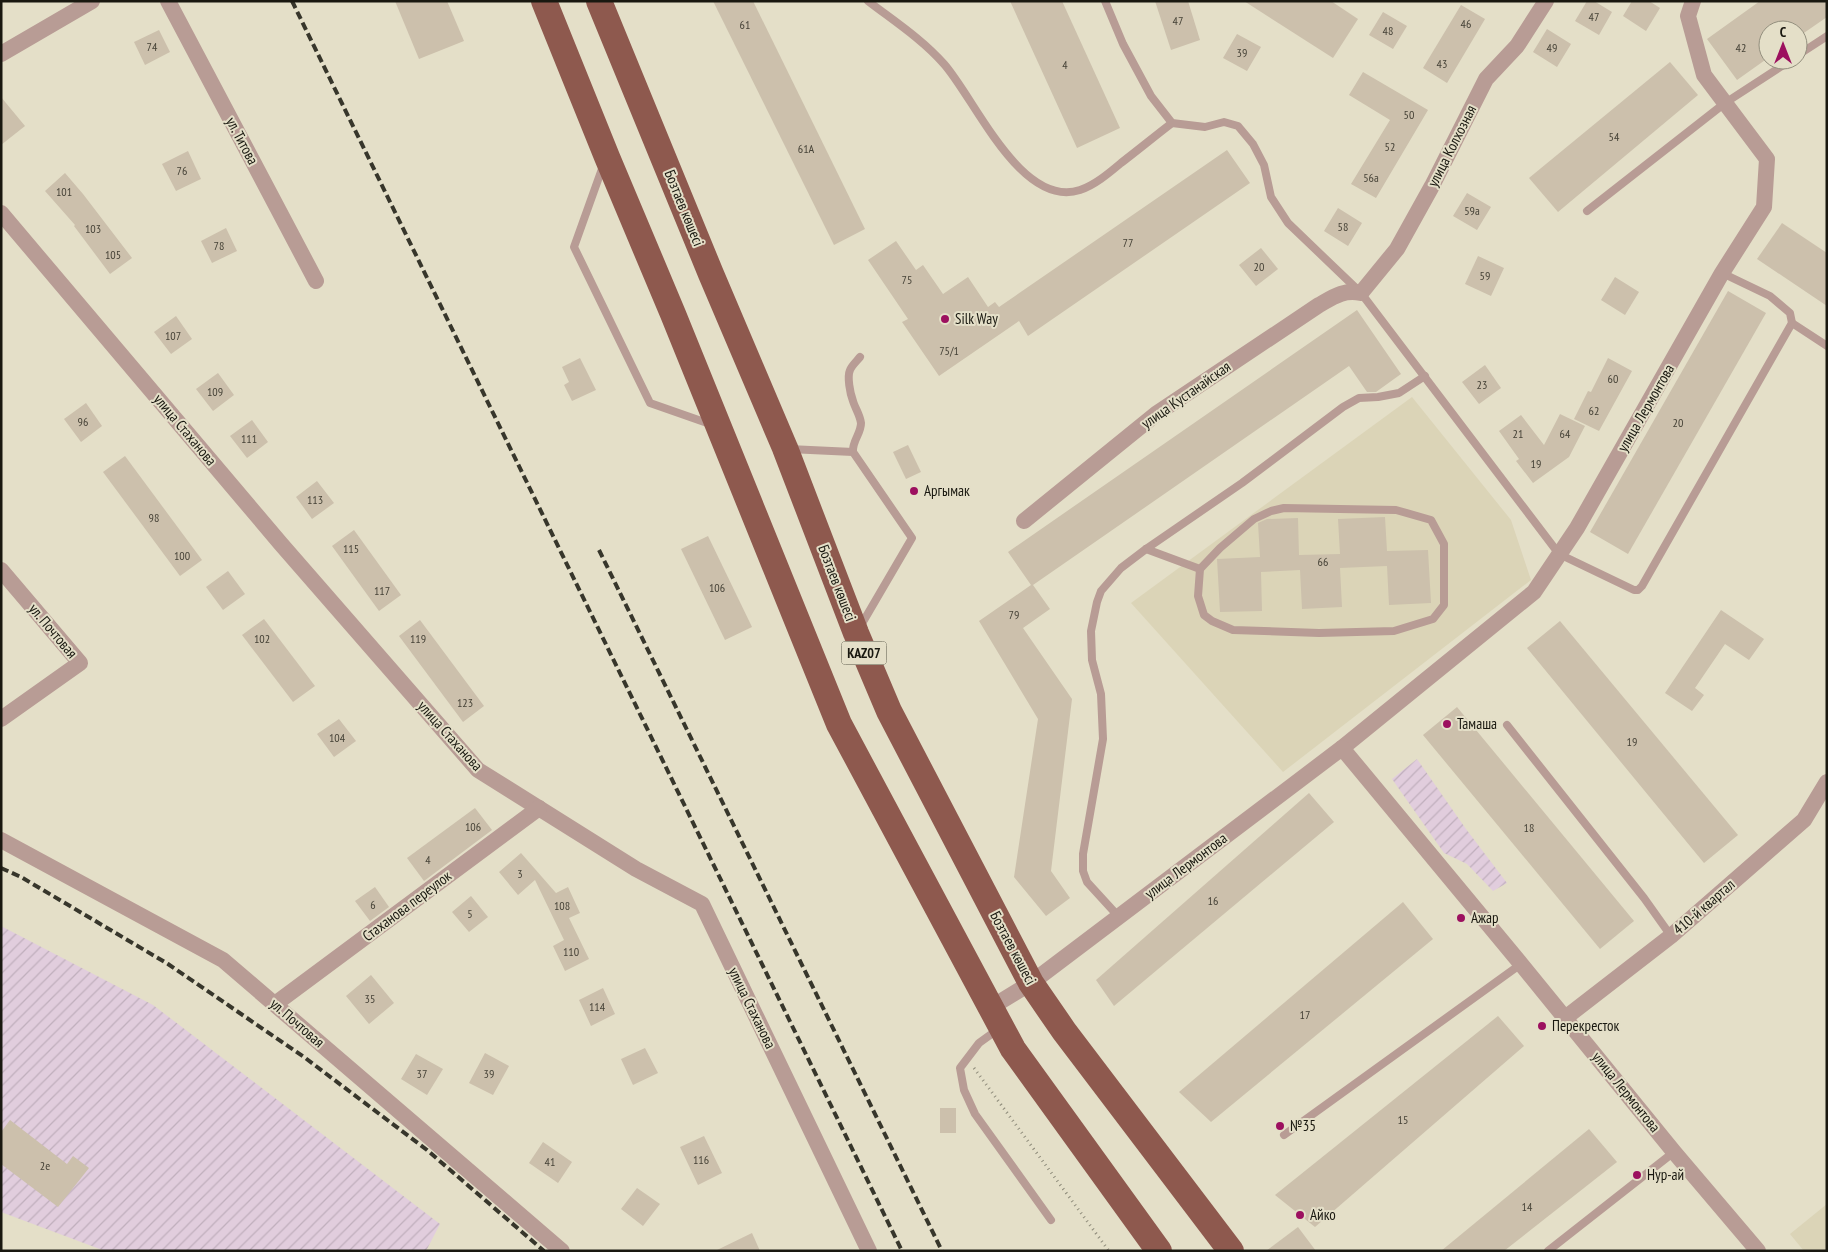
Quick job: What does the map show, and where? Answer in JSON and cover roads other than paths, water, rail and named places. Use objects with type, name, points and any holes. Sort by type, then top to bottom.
[{"type":"highway","points":[[544,1],[606,158],[839,724],[1012,1049],[1159,1251]]},
{"type":"highway","name":"Бозтаев көшесі","points":[[599,1],[785,448],[856,633],[889,712],[1031,984],[1064,1031],[1231,1251]]},
{"type":"street","points":[[1,54],[92,1]]},
{"type":"street","name":"ул. Титова","points":[[168,1],[316,281]]},
{"type":"street","name":"улица Колхозная","points":[[1361,293],[1397,249],[1432,186],[1486,79],[1517,46],[1546,1]]},
{"type":"street","name":"улица Лермонтова","points":[[995,1018],[1031,984],[1342,748],[1534,592],[1577,528],[1722,273],[1764,207],[1767,159],[1704,75],[1688,16],[1693,1]]},
{"type":"street","name":"улица Стаханова","points":[[1,213],[281,544],[478,770],[636,869],[702,904],[869,1251]]},
{"type":"street","name":"улица Кустанайская","points":[[1024,521],[1156,414],[1336,295],[1350,290],[1361,293]]},
{"type":"street","name":"ул. Почтовая","points":[[1,570],[80,663],[1,719]]},
{"type":"street","name":"улица Лермонтова","points":[[1342,748],[1674,1152],[1758,1251]]},
{"type":"street","name":"410-й квартал","points":[[1565,1018],[1671,936],[1804,820],[1827,782]]},
{"type":"street","name":"Стаханова переулок","points":[[275,1004],[539,808]]},
{"type":"street","name":"ул. Почтовая","points":[[1,840],[223,960],[562,1251]]},
{"type":"lane","points":[[868,1],[920,40],[945,65],[1000,146],[1032,180],[1056,192],[1080,190],[1104,177],[1172,123]]},
{"type":"lane","points":[[1105,1],[1123,44],[1151,96],[1172,123],[1205,127],[1224,122],[1238,126],[1253,144],[1264,165],[1271,197],[1288,223],[1361,293],[1560,554],[1634,590],[1638,590],[1792,323],[1790,313],[1770,296],[1722,273]]},
{"type":"lane","points":[[1808,48],[1827,36]]},
{"type":"lane","points":[[1587,211],[1725,103],[1776,70]]},
{"type":"lane","points":[[606,158],[574,247],[650,403],[718,427]]},
{"type":"lane","points":[[1792,323],[1827,346]]},
{"type":"lane","points":[[856,633],[912,538],[853,452],[852,447],[861,424],[860,416],[852,399],[849,376],[850,370],[860,357]]},
{"type":"lane","points":[[1119,917],[1087,882],[1083,872],[1083,854],[1103,739],[1101,694],[1092,660],[1091,631],[1101,591],[1121,568],[1146,549],[1353,401],[1359,398],[1399,393],[1425,376]]},
{"type":"lane","points":[[785,448],[853,452]]},
{"type":"lane","points":[[1284,508],[1396,510],[1431,520],[1444,544],[1444,605],[1433,619],[1394,631],[1319,633],[1233,630],[1212,621],[1204,615],[1198,596],[1200,569],[1239,531],[1254,519],[1271,511],[1284,508]]},
{"type":"lane","points":[[1146,549],[1200,569]]},
{"type":"lane","points":[[1507,725],[1644,898],[1671,936]]},
{"type":"lane","points":[[1284,1135],[1521,964]]},
{"type":"lane","points":[[995,1018],[960,1068],[964,1090],[975,1114],[1051,1220]]},
{"type":"lane","points":[[1548,1251],[1674,1152]]},
{"type":"railway","points":[[292,1],[902,1251]]},
{"type":"railway","points":[[599,550],[942,1251]]},
{"type":"railway","points":[[1,868],[21,877],[168,964],[304,1057],[427,1150],[544,1251]]},
{"type":"place","name":"Silk Way","points":[[945,319]]},
{"type":"place","name":"Аргымак","points":[[914,491]]},
{"type":"place","name":"Тамаша","points":[[1447,724]]},
{"type":"place","name":"Ажар","points":[[1461,918]]},
{"type":"place","name":"Перекресток","points":[[1542,1026]]},
{"type":"place","name":"№35","points":[[1280,1126]]},
{"type":"place","name":"Нур-ай","points":[[1637,1175]]},
{"type":"place","name":"Айко","points":[[1300,1215]]}]
